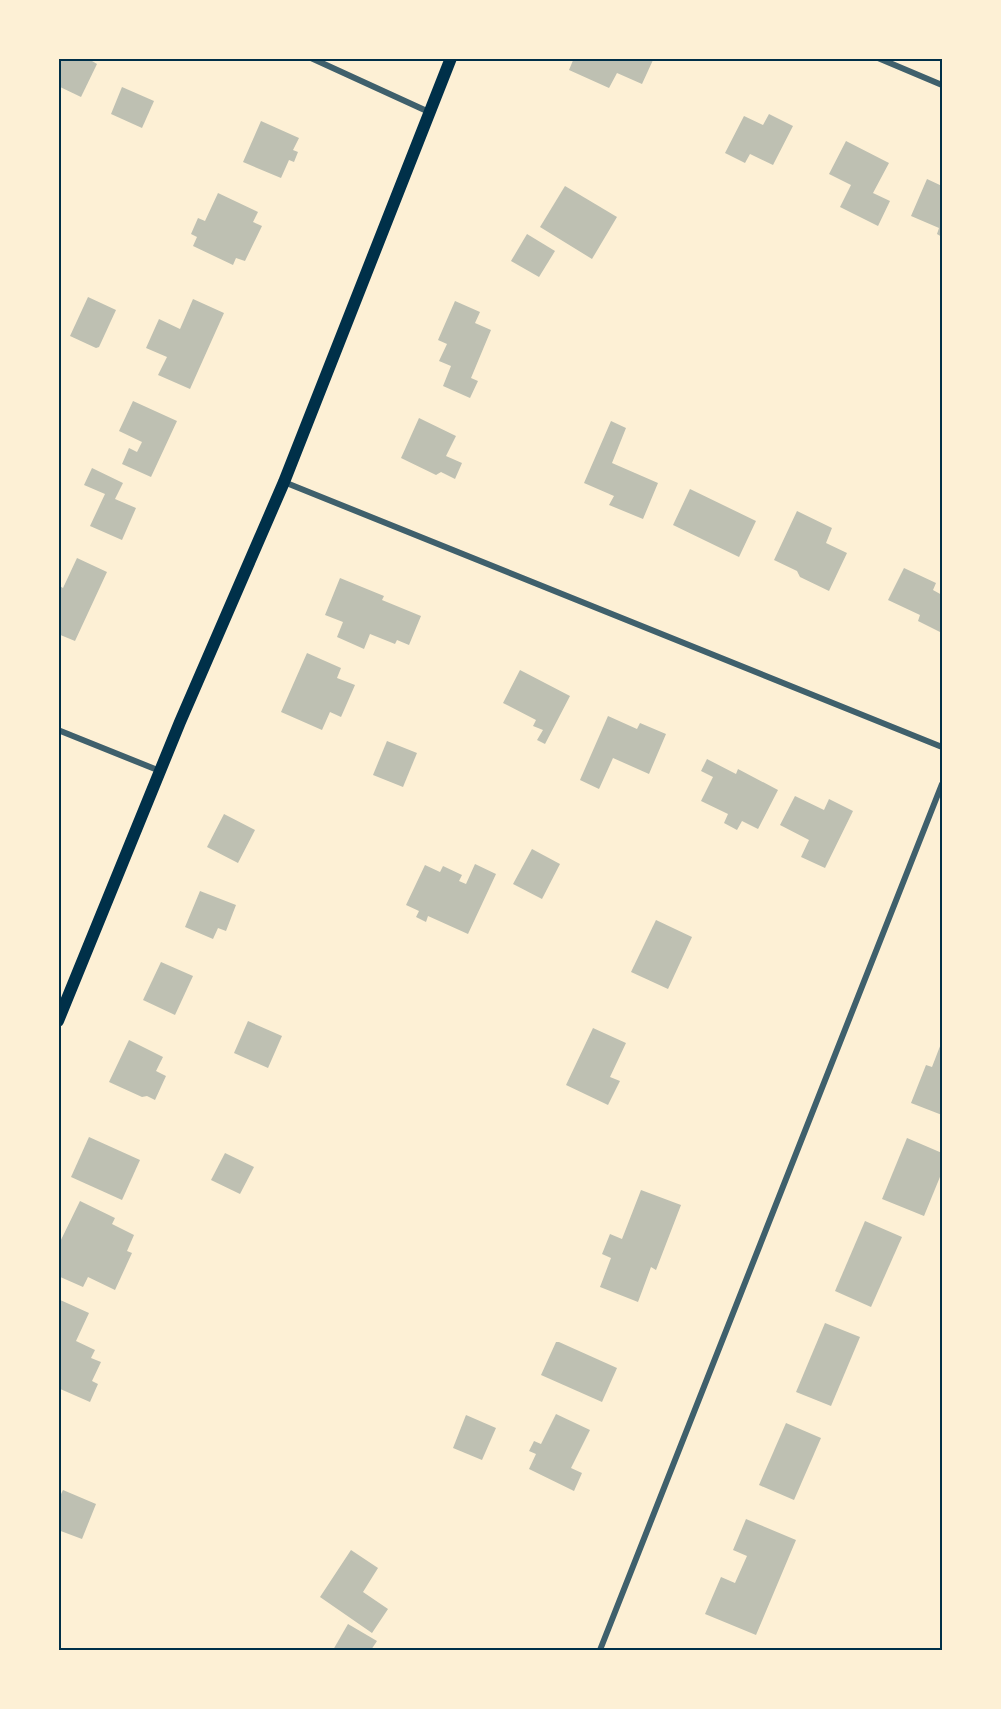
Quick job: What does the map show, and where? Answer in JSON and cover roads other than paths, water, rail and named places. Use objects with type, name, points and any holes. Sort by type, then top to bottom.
[{"type":"main road","points":[[58,1021],[160,771],[284,482],[450,58]]},
{"type":"street","points":[[311,58],[429,112]]},
{"type":"street","points":[[878,58],[942,85]]},
{"type":"street","points":[[284,482],[942,747]]},
{"type":"street","points":[[58,730],[160,771]]},
{"type":"street","points":[[600,1650],[942,784]]}]
